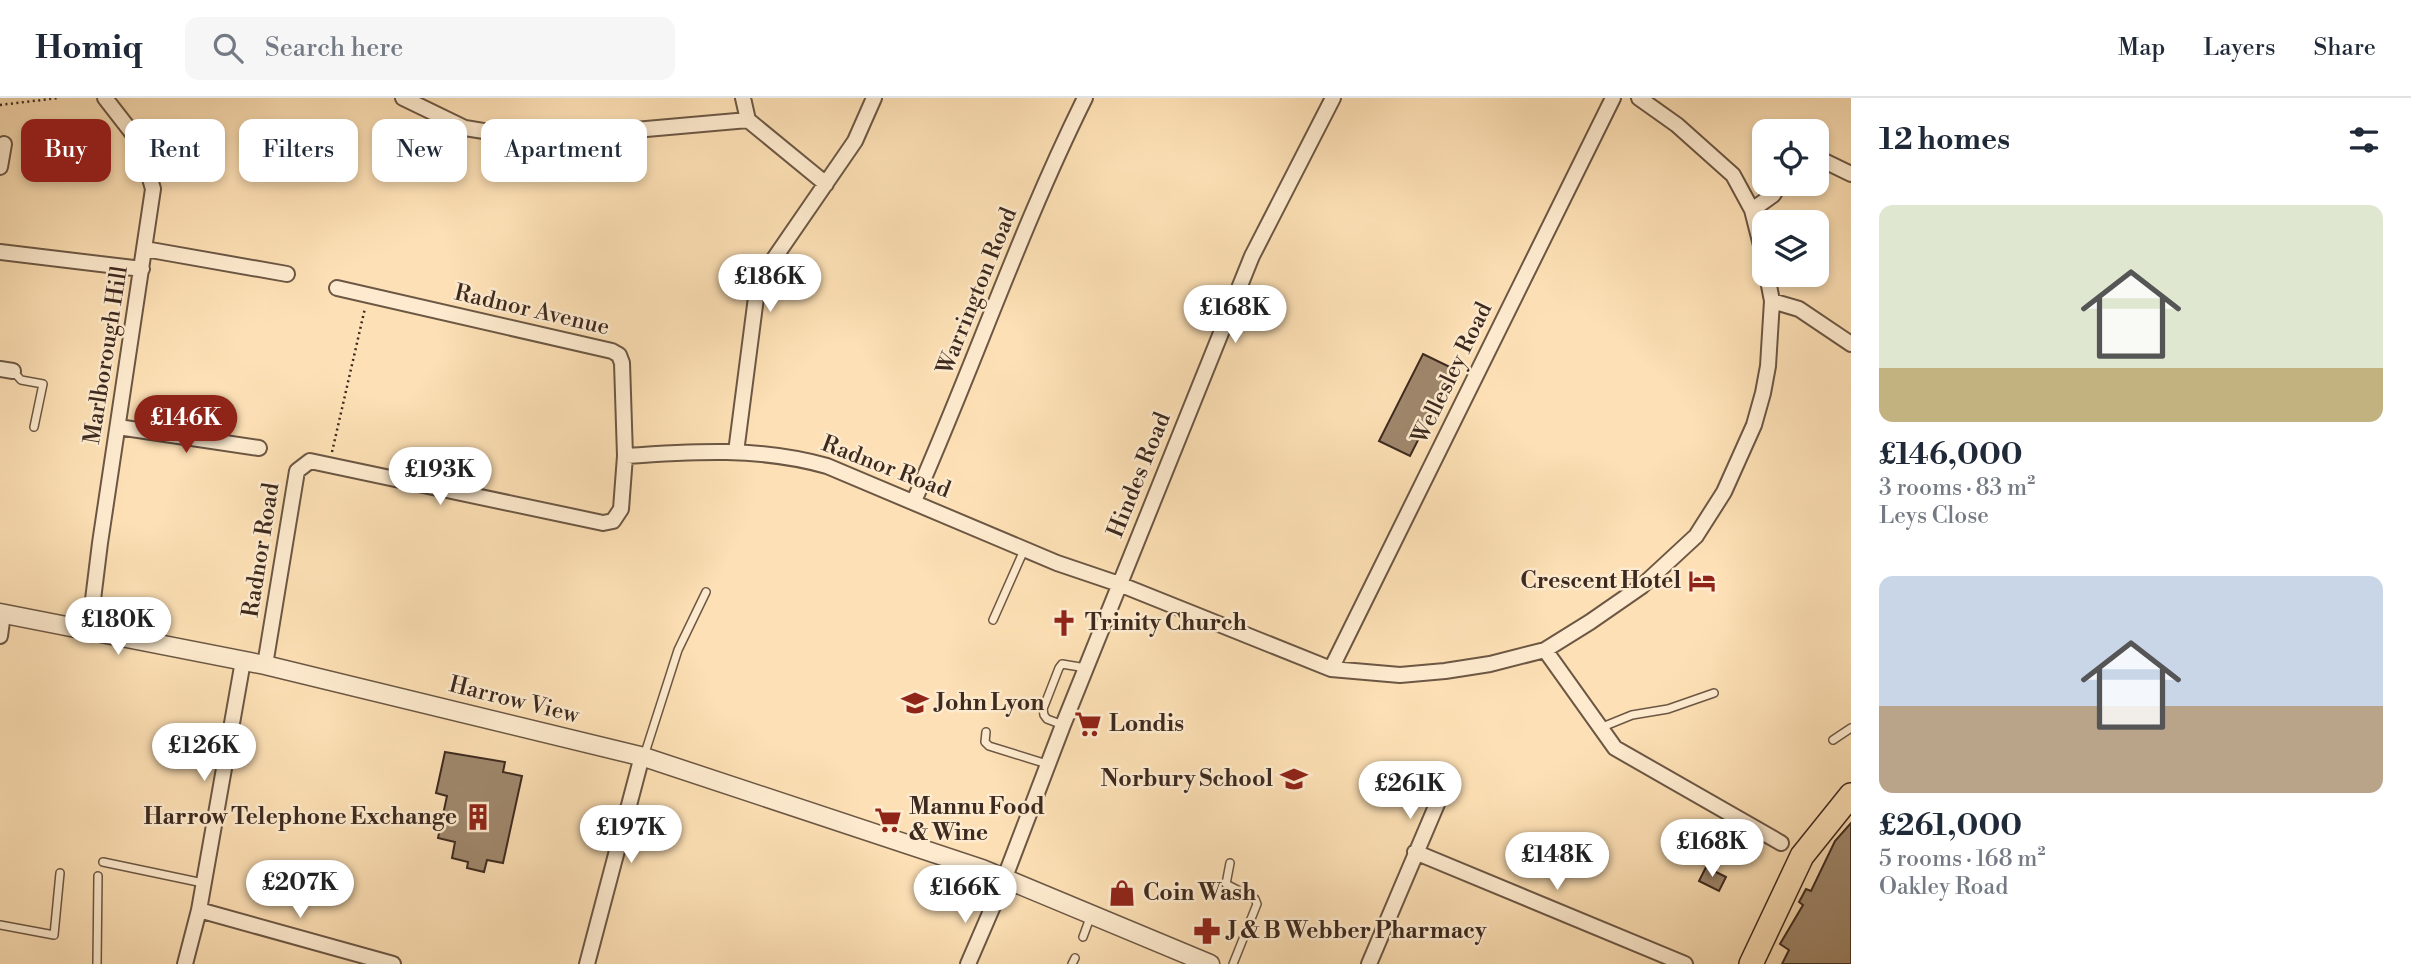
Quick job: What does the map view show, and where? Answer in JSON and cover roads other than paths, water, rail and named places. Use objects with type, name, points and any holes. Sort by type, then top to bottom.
[{"type":"main road","points":[[1751,964],[1802,856],[1851,795]]},
{"type":"street","name":"Marlborough Hill","points":[[89,632],[153,189],[140,143],[105,98]]},
{"type":"street","points":[[403,98],[465,128],[533,139],[748,120]]},
{"type":"street","points":[[743,98],[748,120],[826,184]]},
{"type":"street","points":[[736,452],[758,282],[855,141],[874,98]]},
{"type":"street","name":"Warrington Road","points":[[914,501],[946,430],[1053,163],[1085,98]]},
{"type":"street","name":"Hindes Road","points":[[968,964],[1003,884],[1047,764],[1252,256],[1333,98]]},
{"type":"street","name":"Wellesley Road","points":[[1331,669],[1613,98]]},
{"type":"street","points":[[1639,98],[1677,125],[1733,175],[1752,210],[1772,196]]},
{"type":"street","points":[[0,167],[4,144]]},
{"type":"street","points":[[1829,163],[1851,174]]},
{"type":"street","points":[[145,249],[287,274]]},
{"type":"street","points":[[0,252],[142,269]]},
{"type":"street","name":"Radnor Road","points":[[265,665],[297,471],[310,461],[603,523],[613,521],[621,509],[625,456],[707,450],[802,459],[827,466],[1024,550],[1119,584],[1331,669],[1400,675],[1490,664],[1545,650],[1642,586],[1696,536],[1724,492],[1754,425],[1769,366],[1772,301],[1769,287]]},
{"type":"street","name":"Radnor Avenue","points":[[337,288],[612,351],[619,355],[622,363],[625,456]]},
{"type":"street","points":[[1772,301],[1799,309],[1851,344]]},
{"type":"street","points":[[118,428],[259,449]]},
{"type":"street","points":[[0,636],[1,614]]},
{"type":"street","name":"Harrow View","points":[[1,614],[265,665],[643,756],[1091,915],[1210,964]]},
{"type":"street","points":[[1545,650],[1615,748],[1781,843]]},
{"type":"street","points":[[185,964],[204,884],[243,661]]},
{"type":"street","points":[[587,964],[643,756]]},
{"type":"street","points":[[1368,964],[1437,804]]},
{"type":"street","points":[[1415,852],[1685,964]]},
{"type":"street","points":[[199,910],[393,964]]},
{"type":"lane","points":[[7,370],[21,380],[43,384],[34,427]]},
{"type":"lane","points":[[993,620],[1024,550]]},
{"type":"lane","points":[[643,756],[678,650],[706,592]]},
{"type":"lane","points":[[1063,725],[1048,719],[1043,709],[1059,668],[1062,664],[1086,668]]},
{"type":"lane","points":[[1600,728],[1632,715],[1668,709],[1714,692]]},
{"type":"lane","points":[[1833,740],[1851,728]]},
{"type":"lane","points":[[986,732],[985,742],[989,746],[1047,764]]},
{"type":"lane","points":[[103,862],[204,884]]},
{"type":"lane","points":[[1230,863],[1226,884],[1255,900],[1257,904],[1233,964]]},
{"type":"lane","points":[[0,925],[54,935],[60,873]]},
{"type":"lane","points":[[97,964],[98,876]]},
{"type":"lane","points":[[1083,937],[1091,915]]},
{"type":"place","name":"Crescent Hotel","points":[[1702,581]]},
{"type":"place","name":"Trinity Church","points":[[1064,623]]},
{"type":"place","name":"John Lyon","points":[[915,703]]},
{"type":"place","name":"Londis","points":[[1088,724]]},
{"type":"place","name":"Norbury School","points":[[1294,779]]},
{"type":"place","name":"Harrow Telephone Exchange","points":[[478,817]]},
{"type":"place","name":"Mannu Food & Wine","points":[[888,820]]},
{"type":"place","name":"Coin Wash","points":[[1122,893]]},
{"type":"place","name":"J & B Webber Pharmacy","points":[[1207,931]]}]
